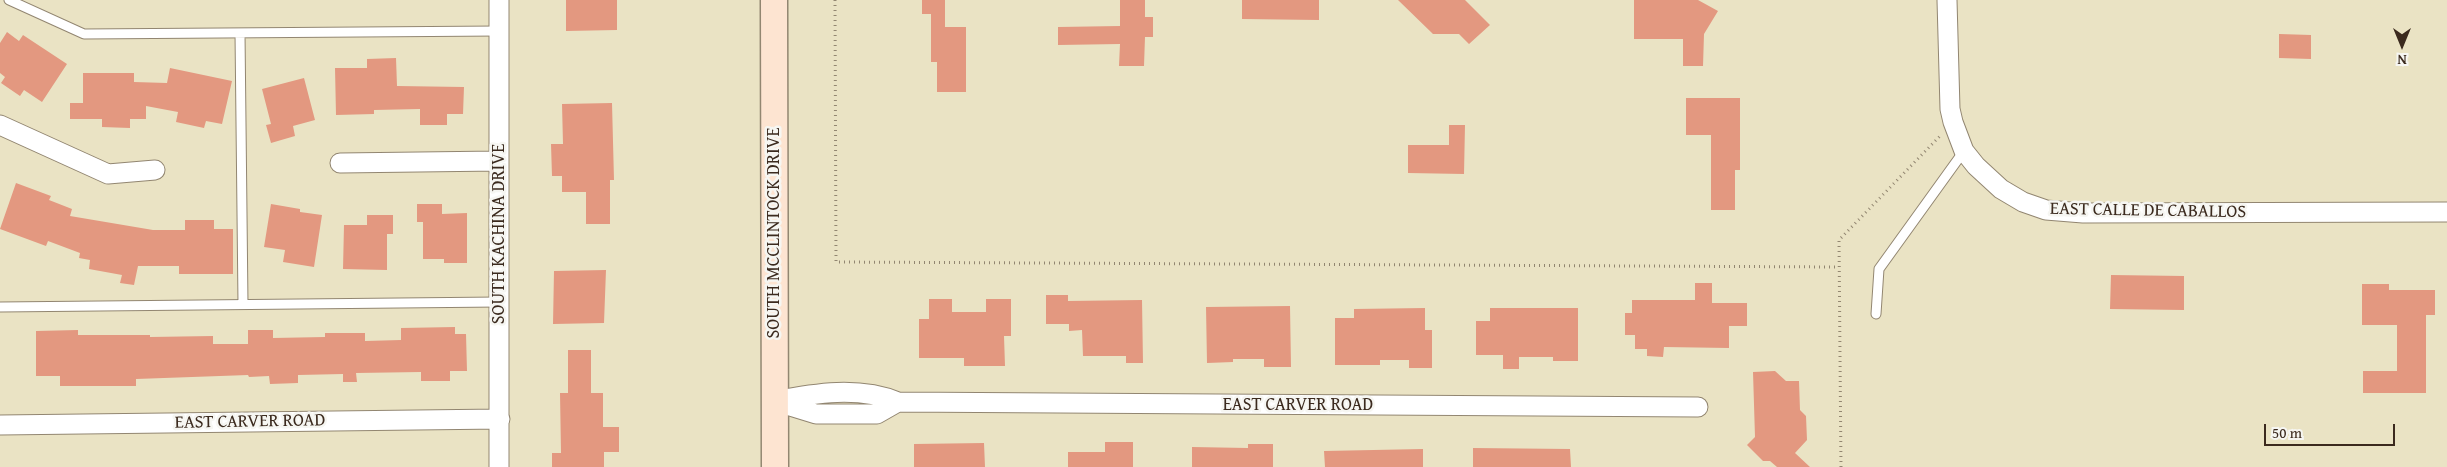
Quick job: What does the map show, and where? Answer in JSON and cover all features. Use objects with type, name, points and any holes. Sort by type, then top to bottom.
[{"type":"main road","name":"SOUTH MCCLINTOCK DRIVE","points":[[774,0],[775,467]]},
{"type":"street","name":"SOUTH KACHINA DRIVE","points":[[499,0],[499,467]]},
{"type":"street","name":"EAST CALLE DE CABALLOS","points":[[1947,0],[1950,109],[1953,122],[1964,151],[1976,166],[2001,189],[2023,202],[2046,210],[2083,213],[2447,212]]},
{"type":"street","points":[[0,125],[108,174],[155,170]]},
{"type":"street","points":[[340,163],[498,161]]},
{"type":"street","name":"EAST CARVER ROAD","points":[[775,401],[816,414],[877,414],[898,402],[1698,407]]},
{"type":"street","name":"EAST CARVER ROAD","points":[[0,425],[500,419]]},
{"type":"lane","points":[[10,0],[84,34],[499,31]]},
{"type":"lane","points":[[240,33],[243,304]]},
{"type":"lane","points":[[1876,314],[1879,269],[1964,151]]},
{"type":"lane","points":[[0,307],[499,302]]},
{"type":"path","points":[[835,0],[836,262],[1839,267]]},
{"type":"building","points":[[566,0],[617,0],[617,30],[566,31]]},
{"type":"building","points":[[922,0],[945,0],[945,27],[966,27],[966,92],[937,92],[937,62],[931,62],[931,14],[922,14]]},
{"type":"building","points":[[1120,0],[1145,0],[1145,17],[1153,17],[1153,37],[1145,37],[1144,66],[1119,66],[1120,44],[1058,45],[1058,27],[1120,26]]},
{"type":"building","points":[[1242,0],[1319,0],[1319,20],[1242,19]]},
{"type":"building","points":[[1398,0],[1465,0],[1490,25],[1469,44],[1459,34],[1433,34]]},
{"type":"building","points":[[1634,0],[1698,0],[1718,11],[1704,34],[1703,66],[1683,66],[1683,39],[1634,39]]},
{"type":"building","points":[[7,32],[19,41],[23,35],[67,64],[42,102],[24,90],[20,96],[1,83],[5,77],[0,73],[0,43]]},
{"type":"building","points":[[2279,34],[2311,35],[2311,59],[2279,58]]},
{"type":"building","points":[[396,58],[397,86],[464,87],[463,114],[447,114],[447,125],[420,125],[420,109],[374,110],[374,114],[336,115],[335,68],[367,68],[367,59]]},
{"type":"building","points":[[170,68],[232,81],[222,124],[206,121],[204,128],[176,122],[178,112],[146,106],[146,119],[130,119],[130,128],[102,127],[102,119],[70,119],[70,103],[83,103],[83,73],[134,73],[134,82],[167,83]]},
{"type":"building","points":[[304,78],[315,120],[293,126],[295,136],[271,143],[266,125],[271,124],[262,89]]},
{"type":"building","points":[[1686,98],[1740,98],[1740,170],[1735,170],[1735,210],[1711,210],[1711,135],[1686,135]]},
{"type":"building","points":[[612,103],[614,180],[610,180],[610,224],[586,224],[586,192],[562,192],[562,176],[552,176],[551,144],[563,144],[562,104]]},
{"type":"building","points":[[1449,125],[1465,125],[1464,174],[1408,173],[1408,145],[1449,145]]},
{"type":"building","points":[[16,183],[51,196],[49,200],[72,209],[70,216],[153,230],[185,230],[185,220],[214,220],[214,229],[233,229],[233,274],[179,274],[179,266],[138,266],[134,285],[120,283],[122,275],[89,269],[90,260],[79,258],[80,253],[48,241],[46,246],[0,229]]},
{"type":"building","points":[[271,204],[300,209],[300,212],[322,215],[314,267],[283,262],[285,250],[264,247]]},
{"type":"building","points":[[417,204],[442,204],[442,214],[467,213],[467,263],[444,263],[444,259],[423,259],[423,222],[417,222]]},
{"type":"building","points":[[367,215],[393,215],[393,234],[387,234],[387,270],[343,269],[344,225],[367,225]]},
{"type":"building","points":[[606,270],[604,323],[553,324],[554,271]]},
{"type":"building","points":[[2111,275],[2184,276],[2184,310],[2110,309]]},
{"type":"building","points":[[1695,283],[1712,283],[1712,303],[1747,303],[1747,326],[1729,326],[1729,348],[1664,347],[1663,357],[1647,356],[1647,349],[1635,349],[1635,335],[1625,335],[1625,313],[1632,313],[1632,300],[1695,300]]},
{"type":"building","points":[[2362,284],[2389,284],[2389,290],[2435,290],[2435,315],[2426,315],[2426,393],[2363,393],[2363,371],[2397,371],[2397,325],[2362,325]]},
{"type":"building","points":[[1046,295],[1068,295],[1068,301],[1142,300],[1143,363],[1126,363],[1126,356],[1083,356],[1082,330],[1069,331],[1069,324],[1046,324]]},
{"type":"building","points":[[929,299],[952,299],[952,312],[986,312],[986,299],[1011,299],[1011,336],[1004,336],[1005,366],[964,366],[964,358],[919,358],[919,319],[929,319]]},
{"type":"building","points":[[1290,306],[1291,367],[1264,367],[1264,359],[1233,359],[1233,362],[1207,363],[1206,307]]},
{"type":"building","points":[[1425,308],[1425,330],[1432,330],[1432,368],[1409,368],[1409,360],[1380,360],[1380,365],[1335,365],[1335,318],[1354,318],[1354,309]]},
{"type":"building","points":[[1490,308],[1578,308],[1578,361],[1553,361],[1553,357],[1519,357],[1519,369],[1503,369],[1503,355],[1476,355],[1476,321],[1490,321]]},
{"type":"building","points":[[455,327],[455,334],[466,334],[467,371],[450,371],[450,381],[421,381],[421,372],[356,373],[357,382],[343,382],[343,374],[298,375],[298,383],[270,384],[269,376],[249,377],[248,375],[136,379],[136,386],[60,386],[60,376],[36,376],[36,331],[78,330],[78,335],[213,336],[213,344],[248,344],[248,330],[273,330],[273,338],[325,337],[325,333],[365,333],[365,341],[401,340],[401,328]]},
{"type":"building","points":[[568,350],[591,350],[591,393],[603,393],[603,427],[619,427],[619,452],[604,452],[604,467],[552,467],[552,453],[561,453],[560,393],[568,393]]},
{"type":"building","points":[[1775,371],[1786,381],[1799,381],[1800,410],[1806,416],[1807,440],[1795,453],[1810,467],[1777,467],[1770,461],[1763,461],[1747,445],[1755,437],[1753,372]]},
{"type":"building","points":[[1105,442],[1133,442],[1133,467],[1068,467],[1068,452],[1105,452]]},
{"type":"building","points":[[984,443],[985,467],[914,467],[914,444]]},
{"type":"building","points":[[1248,444],[1273,444],[1273,467],[1192,467],[1192,447],[1248,448]]},
{"type":"building","points":[[1473,448],[1570,449],[1571,467],[1473,467]]},
{"type":"building","points":[[1423,449],[1423,467],[1325,467],[1324,451]]}]
